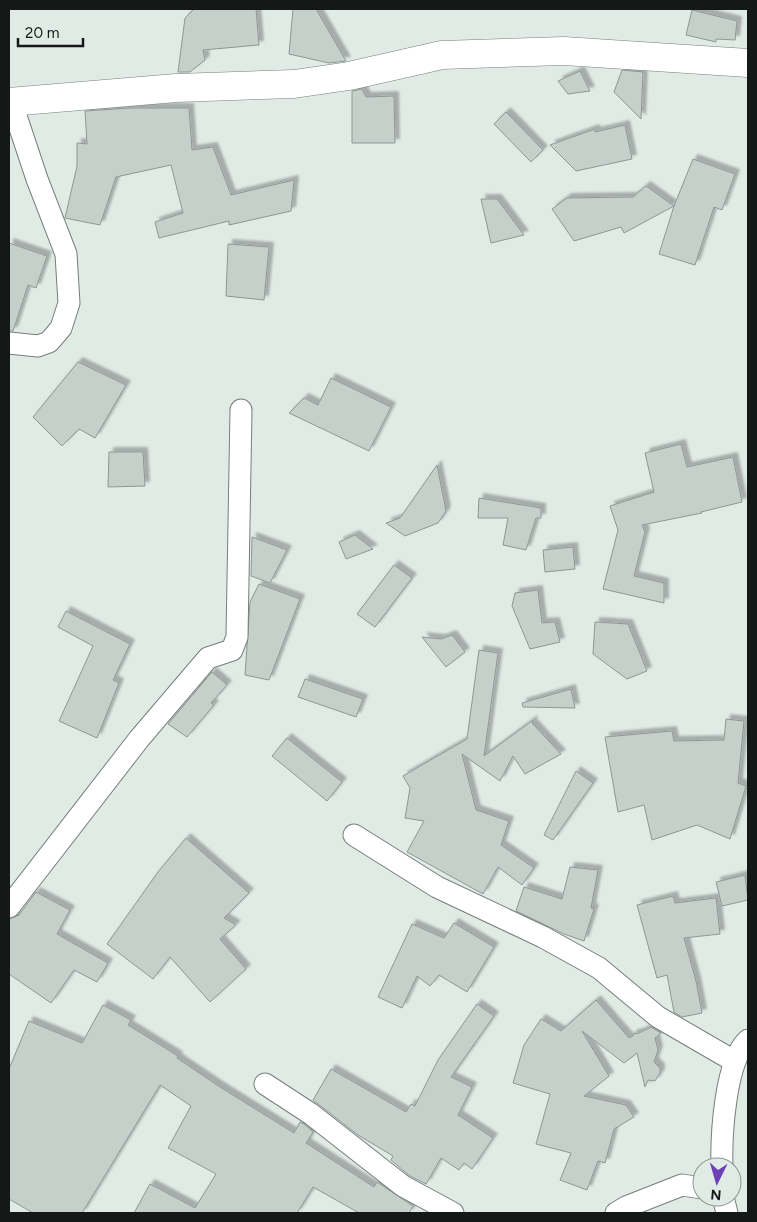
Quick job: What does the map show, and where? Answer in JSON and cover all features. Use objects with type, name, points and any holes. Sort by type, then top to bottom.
[{"type":"street","points":[[9,343],[38,346],[49,342],[61,328],[68,303],[66,254],[10,102],[176,88],[294,84],[350,76],[442,55],[564,51],[748,63]]},
{"type":"street","points":[[9,907],[139,739],[208,658],[232,650],[237,637],[241,410]]},
{"type":"street","points":[[354,835],[437,887],[543,937],[599,968],[658,1017],[734,1061]]},
{"type":"street","points":[[722,1157],[721,1136],[734,1061],[748,1040]]},
{"type":"street","points":[[265,1084],[311,1114],[403,1186],[453,1213]]},
{"type":"street","points":[[616,1213],[626,1207],[682,1185],[692,1186]]},
{"type":"building","points":[[194,9],[256,9],[259,45],[203,50],[205,60],[190,72],[178,72],[185,18]]},
{"type":"building","points":[[293,9],[316,9],[346,61],[329,63],[289,54]]},
{"type":"building","points":[[692,10],[737,21],[735,40],[716,39],[716,42],[686,35]]},
{"type":"building","points":[[622,70],[643,72],[641,119],[614,92]]},
{"type":"building","points":[[580,71],[590,91],[568,94],[558,81]]},
{"type":"building","points":[[362,89],[366,97],[394,96],[395,143],[352,143],[352,91]]},
{"type":"building","points":[[130,108],[189,108],[192,150],[213,147],[231,195],[294,180],[291,211],[229,225],[229,221],[159,238],[155,222],[183,213],[171,165],[116,177],[100,225],[65,218],[77,166],[77,143],[87,144],[85,111]]},
{"type":"building","points":[[506,112],[543,150],[531,162],[494,124]]},
{"type":"building","points":[[625,125],[632,159],[576,171],[550,145],[595,129],[595,132]]},
{"type":"building","points":[[693,159],[735,174],[722,210],[714,207],[695,265],[659,254],[674,206]]},
{"type":"building","points":[[646,186],[674,206],[624,233],[621,227],[574,241],[552,209],[567,198],[633,197]]},
{"type":"building","points":[[481,199],[497,199],[524,235],[491,243]]},
{"type":"building","points":[[9,243],[47,256],[36,288],[28,285],[13,331],[9,331]]},
{"type":"building","points":[[228,244],[269,247],[264,300],[226,296]]},
{"type":"building","points":[[78,362],[126,385],[95,438],[79,429],[62,446],[33,417]]},
{"type":"building","points":[[331,378],[391,407],[369,451],[289,413],[304,398],[318,405]]},
{"type":"building","points":[[681,444],[687,467],[733,457],[742,502],[702,513],[642,525],[645,532],[634,576],[664,583],[664,603],[603,589],[618,530],[610,506],[654,492],[645,453]]},
{"type":"building","points":[[109,452],[143,452],[145,486],[108,487]]},
{"type":"building","points":[[437,465],[446,511],[438,523],[405,536],[386,523],[400,518]]},
{"type":"building","points":[[479,498],[541,508],[541,518],[536,518],[526,550],[503,545],[508,518],[478,518]]},
{"type":"building","points":[[355,535],[373,549],[346,559],[339,542]]},
{"type":"building","points":[[252,537],[287,550],[270,583],[251,576]]},
{"type":"building","points":[[573,547],[575,569],[545,572],[543,550]]},
{"type":"building","points":[[394,565],[412,578],[375,627],[357,614]]},
{"type":"building","points":[[259,584],[300,599],[269,680],[245,675],[250,602]]},
{"type":"building","points":[[538,590],[542,623],[555,622],[560,642],[530,649],[512,606],[515,593]]},
{"type":"building","points":[[66,611],[130,644],[113,680],[119,683],[97,738],[59,721],[93,646],[58,627]]},
{"type":"building","points":[[595,622],[628,624],[647,671],[627,679],[593,654]]},
{"type":"building","points":[[452,635],[465,652],[446,667],[422,637],[441,639]]},
{"type":"building","points":[[479,650],[498,653],[484,756],[533,720],[532,723],[561,754],[525,774],[513,756],[500,781],[462,754],[476,810],[509,821],[501,845],[534,868],[522,885],[498,867],[483,894],[407,852],[424,821],[405,818],[410,788],[403,776],[467,739]]},
{"type":"building","points":[[212,672],[227,685],[211,703],[214,705],[187,737],[168,724]]},
{"type":"building","points":[[305,679],[363,699],[356,717],[298,697]]},
{"type":"building","points":[[571,689],[575,708],[523,707],[522,703]]},
{"type":"building","points":[[726,719],[744,721],[738,783],[746,786],[730,839],[697,825],[652,840],[644,805],[618,812],[605,737],[672,731],[674,741],[724,740]]},
{"type":"building","points":[[287,738],[342,782],[327,801],[272,756]]},
{"type":"building","points":[[576,771],[593,783],[553,840],[544,835]]},
{"type":"building","points":[[186,838],[249,893],[224,918],[236,925],[220,939],[246,969],[210,1002],[170,957],[153,979],[107,944],[158,872]]},
{"type":"building","points":[[570,867],[598,870],[591,908],[594,909],[584,941],[564,934],[516,911],[524,887],[562,899]]},
{"type":"building","points":[[745,875],[748,900],[722,906],[716,882]]},
{"type":"building","points":[[36,892],[70,910],[57,934],[108,963],[97,982],[74,970],[51,1003],[9,974],[9,919],[19,915]]},
{"type":"building","points":[[673,896],[675,903],[716,898],[720,934],[684,938],[696,981],[702,1013],[682,1017],[674,1012],[667,975],[657,978],[637,905]]},
{"type":"building","points":[[454,923],[494,947],[467,992],[439,975],[430,986],[417,976],[402,1008],[378,997],[412,924],[444,938]]},
{"type":"building","points":[[596,1000],[629,1038],[633,1034],[651,1027],[661,1033],[655,1038],[658,1050],[654,1062],[660,1068],[660,1073],[655,1081],[648,1080],[645,1087],[637,1053],[624,1063],[582,1031],[609,1076],[584,1096],[626,1105],[634,1117],[614,1129],[605,1163],[598,1161],[587,1190],[560,1180],[571,1153],[536,1144],[550,1094],[513,1083],[524,1045],[541,1019],[561,1031]]},
{"type":"building","points":[[477,1004],[494,1016],[451,1077],[472,1087],[458,1115],[493,1138],[472,1169],[464,1163],[459,1170],[441,1158],[426,1184],[410,1176],[391,1160],[393,1156],[358,1135],[313,1100],[331,1069],[406,1112],[411,1104],[415,1106],[438,1060]]},
{"type":"building","points":[[103,1005],[131,1020],[128,1025],[178,1056],[177,1058],[220,1087],[294,1133],[300,1122],[304,1124],[313,1132],[306,1143],[374,1187],[377,1182],[413,1206],[409,1213],[359,1213],[313,1187],[297,1213],[134,1213],[150,1184],[195,1208],[216,1174],[168,1148],[191,1106],[160,1085],[82,1213],[33,1213],[9,1199],[9,1069],[29,1021],[82,1043]]}]
